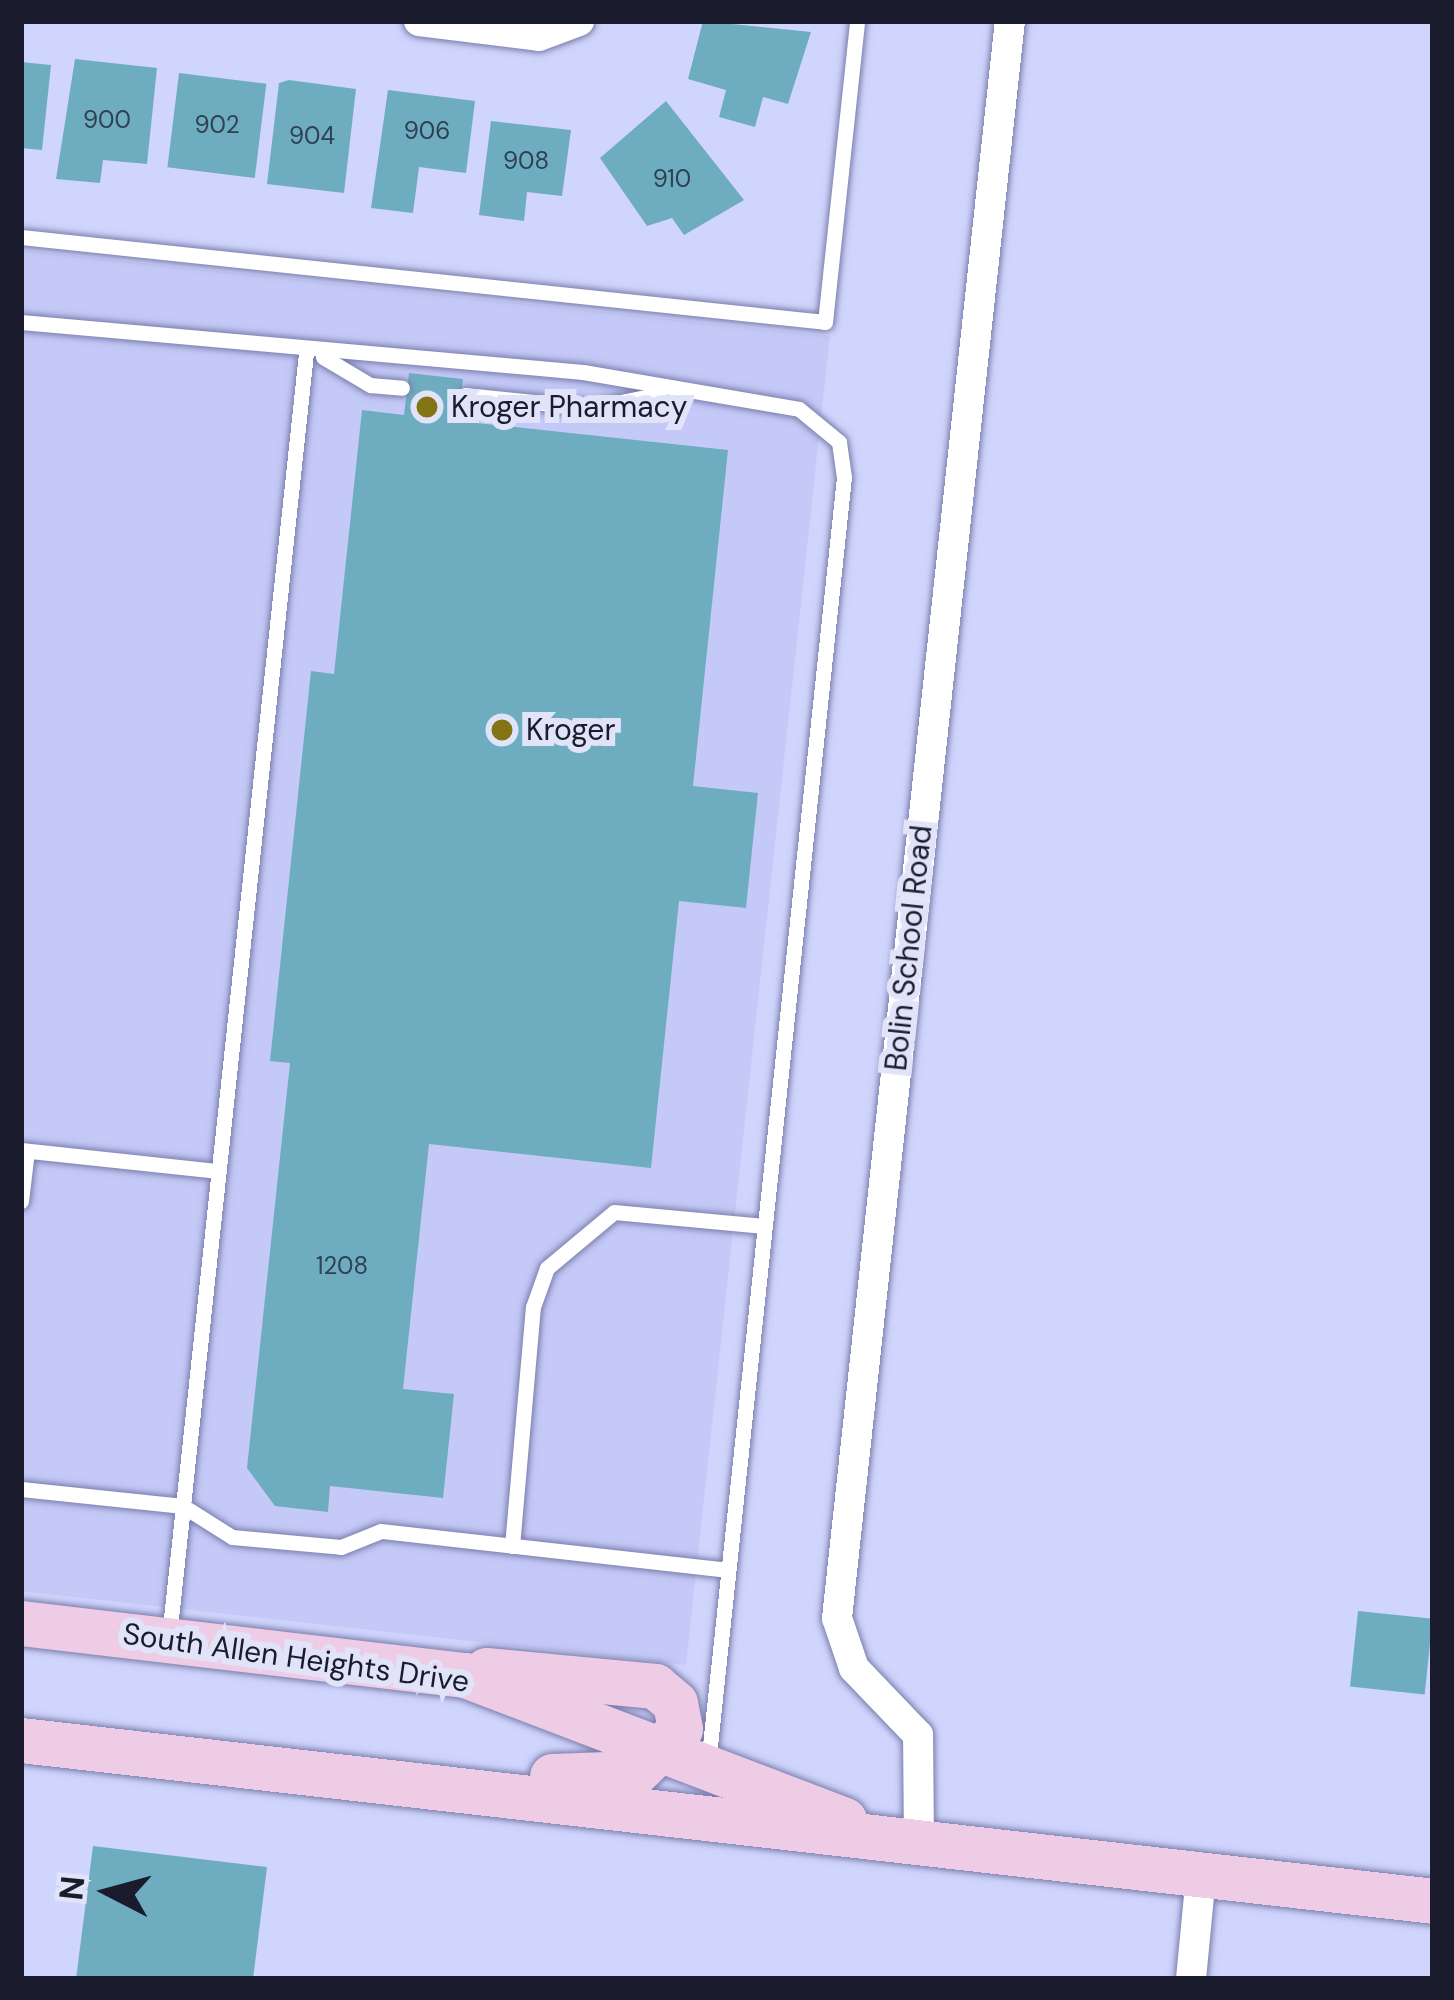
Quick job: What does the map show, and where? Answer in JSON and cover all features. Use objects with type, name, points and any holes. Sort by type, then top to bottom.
[{"type":"main road","name":"South Allen Heights Drive","points":[[21,1623],[465,1675],[672,1740],[705,1794]]},
{"type":"main road","name":"South Allen Heights Drive","points":[[21,1740],[318,1778],[705,1794],[910,1844],[1433,1901]]},
{"type":"main road","points":[[318,1778],[394,1765],[611,1779],[672,1740]]},
{"type":"street","points":[[419,21],[539,36],[579,21]]},
{"type":"street","name":"Bolin School Road","points":[[910,1844],[919,1735],[854,1668],[837,1618],[1010,21]]},
{"type":"street","points":[[1190,1979],[1201,1876]]},
{"type":"lane","points":[[21,237],[825,322],[857,21]]},
{"type":"lane","points":[[21,322],[311,352],[583,372],[663,393],[799,410],[829,428],[844,459],[705,1794]]},
{"type":"lane","points":[[311,352],[370,385],[402,388]]},
{"type":"lane","points":[[169,1639],[311,352]]},
{"type":"lane","points":[[465,395],[592,408],[663,393]]},
{"type":"lane","points":[[21,1201],[24,1150],[219,1171]]},
{"type":"lane","points":[[512,1546],[533,1307],[547,1268],[614,1212],[764,1226]]},
{"type":"lane","points":[[21,1489],[183,1506],[232,1537],[341,1547],[381,1531],[728,1570]]},
{"type":"lane","points":[[672,1740],[715,1694]]},
{"type":"shaded area","points":[[21,250],[830,336],[686,1665],[21,1591]]},
{"type":"building","points":[[703,21],[811,32],[788,104],[763,97],[755,127],[719,117],[726,90],[688,79]]},
{"type":"building","points":[[75,59],[157,68],[147,164],[103,160],[100,183],[56,179]]},
{"type":"building","points":[[21,62],[51,65],[42,150],[21,148]]},
{"type":"building","points":[[179,73],[266,84],[255,178],[167,167]]},
{"type":"building","points":[[289,80],[356,89],[344,193],[267,184],[279,83]]},
{"type":"building","points":[[388,90],[475,101],[466,173],[419,167],[413,213],[371,208]]},
{"type":"building","points":[[666,101],[744,200],[684,235],[672,218],[647,226],[600,158]]},
{"type":"building","points":[[491,121],[571,130],[562,196],[527,192],[524,221],[479,215]]},
{"type":"building","name":"Kroger","points":[[409,373],[463,379],[458,421],[728,450],[693,786],[758,793],[746,908],[679,901],[651,1168],[429,1144],[403,1389],[454,1394],[443,1498],[330,1486],[328,1512],[275,1506],[247,1468],[290,1063],[270,1061],[311,671],[334,674],[362,410],[404,415]]},
{"type":"building","points":[[1358,1611],[1433,1619],[1425,1694],[1350,1687]]},
{"type":"building","points":[[93,1846],[267,1867],[253,1979],[76,1979]]},
{"type":"place","name":"Kroger Pharmacy","points":[[427,407]]},
{"type":"place","name":"Kroger","points":[[502,730]]}]
